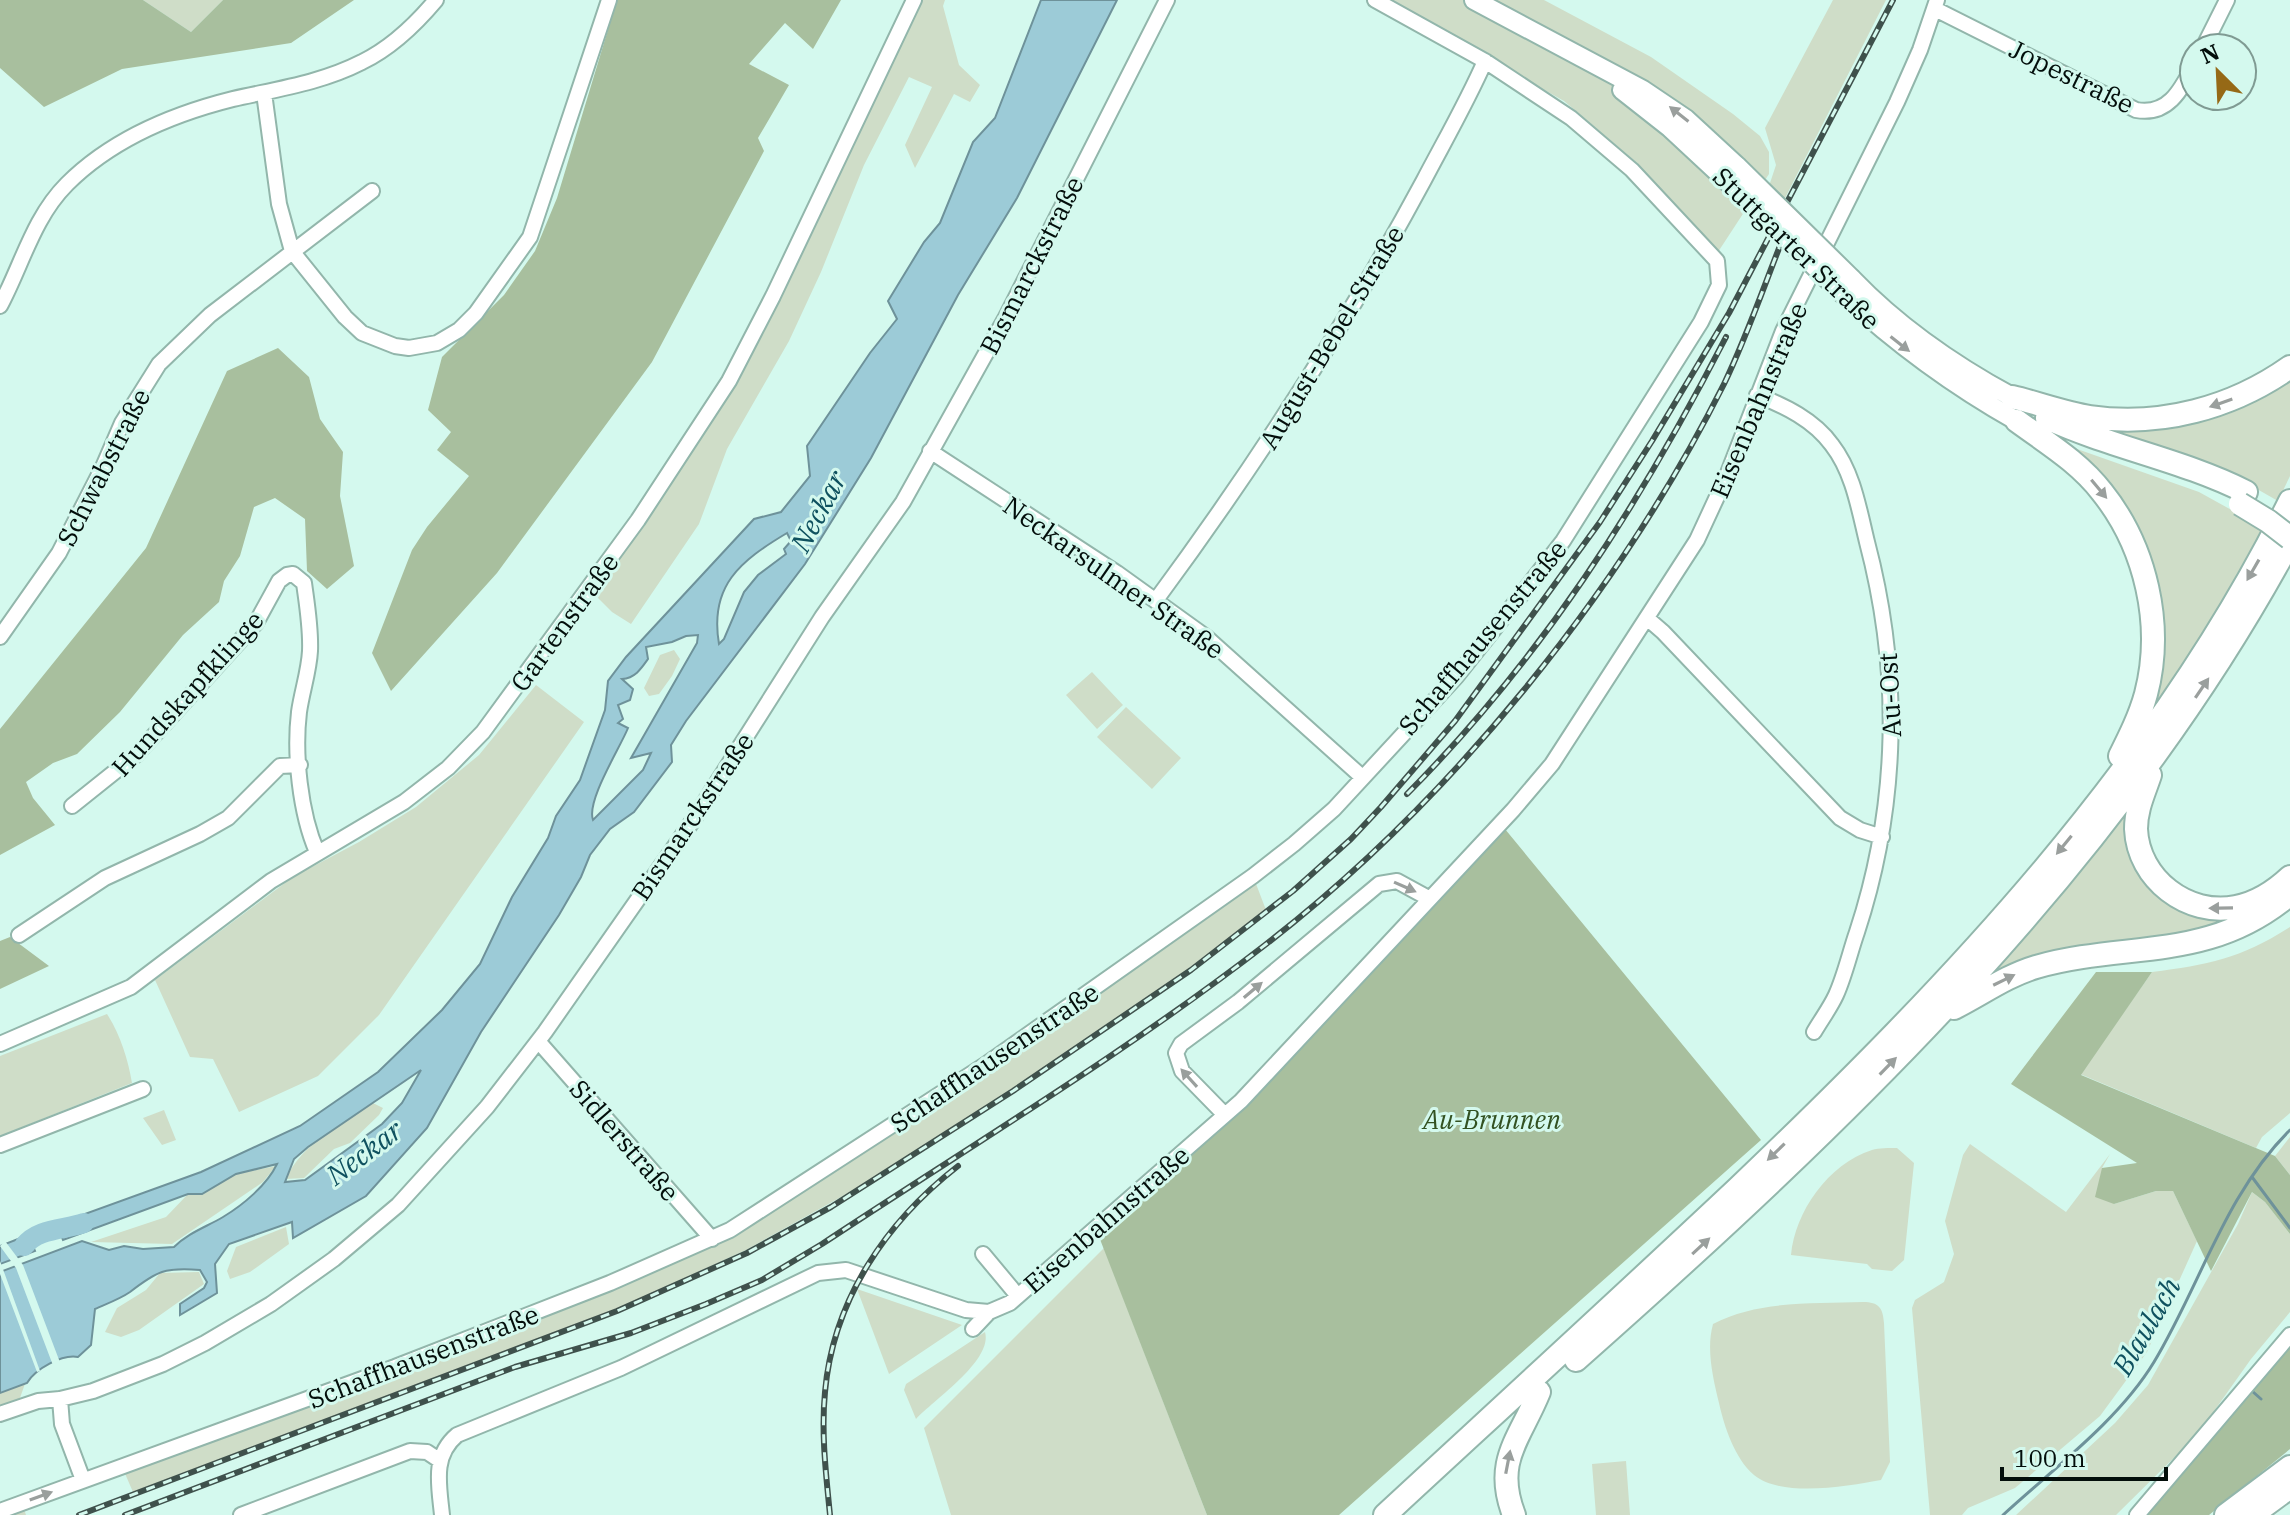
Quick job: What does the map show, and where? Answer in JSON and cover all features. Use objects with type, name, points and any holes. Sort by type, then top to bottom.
[{"type":"highway","points":[[2012,397],[2091,417],[2160,418],[2228,401],[2266,383],[2290,367]]},
{"type":"highway","points":[[2012,397],[2029,409],[2071,428],[2203,473],[2243,498],[2290,520]]},
{"type":"highway","points":[[1407,1515],[1760,1192],[1935,1017],[2057,881],[2158,752],[2221,658],[2290,539],[2243,498],[2087,449],[2017,421]]},
{"type":"highway","points":[[2017,421],[2068,458],[2101,491],[2127,531],[2143,568],[2153,625],[2149,676],[2140,712],[2118,758],[2112,784]]},
{"type":"highway","points":[[1385,1515],[1832,1098],[1981,942],[2112,784],[2205,650],[2263,554],[2290,501]]},
{"type":"highway","points":[[2158,752],[2141,798],[2136,827],[2143,858],[2161,885],[2185,902],[2219,909],[2257,900],[2290,877]]},
{"type":"highway","points":[[1935,1017],[1998,982],[2037,967],[2213,937],[2256,917],[2290,894]]},
{"type":"highway","points":[[1514,1515],[1506,1490],[1506,1464],[1513,1441],[1539,1392]]},
{"type":"highway","points":[[2226,1515],[2290,1467]]},
{"type":"highway","points":[[2252,1515],[2290,1487]]},
{"type":"main road","name":"Stuttgarter Straße","points":[[1474,0],[1586,61],[1605,68],[1666,105],[1847,286],[1900,345],[2017,421]]},
{"type":"main road","name":"Stuttgarter Straße","points":[[1847,286],[1963,370],[2012,397]]},
{"type":"street","points":[[0,306],[40,217],[66,185],[98,157],[164,121],[218,104],[315,81],[364,61],[408,30],[436,0]]},
{"type":"street","points":[[264,93],[279,204],[292,251],[345,317],[362,333],[409,348],[437,343],[459,330],[502,278],[530,237],[609,0]]},
{"type":"street","name":"Gartenstraße","points":[[0,1044],[131,987],[243,901],[317,852],[404,802],[448,768],[483,732],[638,520],[697,433],[751,340],[914,0]]},
{"type":"street","name":"Bismarckstraße","points":[[0,1414],[38,1401],[60,1399],[108,1386],[205,1343],[271,1304],[334,1259],[398,1205],[459,1141],[538,1041],[694,819],[822,617],[903,502],[1012,306],[1167,0]]},
{"type":"street","points":[[1375,0],[1485,61]]},
{"type":"street","points":[[2211,32],[2227,0]]},
{"type":"street","name":"Jopestraße","points":[[1936,4],[2136,110],[2151,112],[2167,105],[2178,93]]},
{"type":"street","name":"Eisenbahnstraße","points":[[973,1329],[989,1312],[1018,1296],[1225,1115],[1430,899],[1552,764],[1686,559],[1708,517],[1734,459],[1783,331],[1897,102],[1936,4]]},
{"type":"street","name":"Schaffhausenstraße","points":[[0,1511],[395,1367],[572,1299],[712,1239],[760,1212],[875,1137],[1184,926],[1294,844],[1334,809],[1361,776],[1456,677],[1563,541],[1701,322],[1719,285],[1717,261],[1632,170],[1571,118],[1485,61]]},
{"type":"street","name":"August-Bebel-Straße","points":[[1156,600],[1250,468],[1332,342],[1395,233],[1485,61]]},
{"type":"street","name":"Schwabstraße","points":[[0,637],[59,553],[122,423],[149,377],[189,334],[372,191]]},
{"type":"street","name":"Au-Ost","points":[[1757,395],[1790,410],[1819,429],[1838,453],[1854,490],[1873,564],[1888,658],[1892,750],[1882,837],[1862,916],[1836,996],[1814,1032]]},
{"type":"street","name":"Neckarsulmer Straße","points":[[930,451],[1156,600],[1206,637],[1361,776]]},
{"type":"street","name":"Hundskapfklinge","points":[[72,806],[137,754],[256,623],[279,581],[293,574],[304,583],[310,637],[298,720],[306,821],[317,852]]},
{"type":"street","points":[[1648,619],[1840,818],[1860,830],[1882,837]]},
{"type":"street","points":[[19,935],[105,878],[228,818],[280,766],[300,765]]},
{"type":"street","points":[[1225,1115],[1182,1071],[1176,1053],[1181,1044],[1238,1002],[1379,884],[1397,881],[1430,899]]},
{"type":"street","name":"Sidlerstraße","points":[[538,1041],[712,1239]]},
{"type":"street","points":[[0,1145],[143,1089]]},
{"type":"street","points":[[983,1254],[1018,1296]]},
{"type":"street","points":[[442,1515],[439,1460],[449,1442],[457,1435],[565,1393],[828,1270],[846,1270],[966,1310],[989,1312]]},
{"type":"street","points":[[2137,1515],[2290,1335]]},
{"type":"street","points":[[60,1399],[62,1424],[83,1480]]},
{"type":"street","points":[[241,1515],[410,1451],[427,1452],[439,1460]]},
{"type":"green space","points":[[0,0],[143,0],[191,32],[223,0],[354,0],[291,43],[122,69],[44,107],[0,68]]},
{"type":"green space","points":[[143,0],[223,0],[191,32]]},
{"type":"green space","points":[[617,0],[841,0],[813,49],[785,23],[749,64],[789,85],[758,138],[764,151],[652,362],[497,573],[391,691],[372,653],[412,550],[469,476],[437,450],[451,432],[428,410],[442,357],[504,295],[535,251],[557,198]]},
{"type":"green space","points":[[914,0],[945,0],[943,6],[959,65],[980,85],[970,102],[954,94],[915,168],[905,145],[932,87],[909,77],[864,165],[789,341],[727,449],[699,524],[631,624],[612,612],[589,589],[697,434]]},
{"type":"green space","points":[[1385,0],[1544,0],[1651,57],[1733,114],[1760,136],[1769,152],[1769,174],[1718,252],[1636,162],[1564,101]]},
{"type":"green space","points":[[1833,0],[1886,0],[1784,200],[1769,186],[1776,165],[1765,128]]},
{"type":"green space","points":[[278,348],[309,377],[320,419],[343,452],[340,496],[354,566],[327,589],[307,571],[305,519],[275,498],[254,507],[240,556],[224,581],[219,602],[183,635],[120,712],[77,754],[53,763],[26,782],[33,798],[55,825],[0,855],[0,729],[146,548],[227,371]]},
{"type":"green space","points":[[2290,374],[2290,476],[2278,501],[2243,481],[2074,419],[2138,425]]},
{"type":"green space","points":[[2060,443],[2199,492],[2264,528],[2223,602],[2142,725],[2151,578]]},
{"type":"green space","points":[[674,650],[680,659],[672,676],[659,694],[649,696],[644,688],[660,655]]},
{"type":"green space","points":[[1092,672],[1123,705],[1097,729],[1066,695]]},
{"type":"green space","points":[[536,685],[584,722],[379,1015],[318,1076],[239,1112],[213,1059],[190,1057],[155,980],[293,877],[416,807],[479,755]]},
{"type":"green space","points":[[1126,707],[1181,758],[1152,789],[1097,737]]},
{"type":"green space","points":[[2130,806],[2146,876],[2244,911],[2219,928],[1990,978],[1988,976]]},
{"type":"green space","name":"Au-Brunnen","points":[[1500,823],[1761,1140],[1339,1515],[1207,1515],[1096,1229],[1241,1101]]},
{"type":"green space","points":[[1253,876],[1266,910],[1164,987],[895,1167],[746,1250],[619,1308],[133,1492],[123,1469],[23,1506],[26,1515],[0,1515],[83,1480],[730,1230]]},
{"type":"green space","points":[[2290,927],[2290,1113],[2262,1137],[2256,1148],[2080,1074],[2152,972],[2240,953]]},
{"type":"green space","points":[[10,937],[49,966],[0,989],[0,941]]},
{"type":"green space","points":[[2096,972],[2152,972],[2081,1075],[2275,1156],[2290,1175],[2290,1234],[2265,1202],[2252,1192],[2211,1271],[2173,1191],[2156,1191],[2114,1204],[2095,1197],[2102,1168],[2137,1163],[2011,1084]]},
{"type":"green space","points":[[107,1014],[123,1047],[132,1083],[0,1136],[0,1056]]},
{"type":"green space","points":[[373,1103],[383,1108],[379,1115],[350,1143],[334,1149],[304,1178],[286,1179],[312,1145]]},
{"type":"green space","points":[[164,1110],[176,1140],[162,1145],[143,1118]]},
{"type":"green space","points":[[2290,1137],[2290,1175],[2275,1156]]},
{"type":"green space","points":[[1970,1144],[2066,1212],[2110,1154],[2102,1168],[2114,1204],[2156,1191],[2173,1191],[2197,1241],[2147,1352],[2100,1416],[2015,1488],[1968,1508],[1962,1515],[1930,1515],[1912,1308],[1915,1300],[1944,1282],[1954,1254],[1945,1221],[1963,1155]]},
{"type":"green space","points":[[1897,1148],[1914,1163],[1904,1260],[1892,1271],[1872,1269],[1867,1264],[1791,1255],[1799,1222],[1828,1178],[1856,1157],[1875,1149]]},
{"type":"green space","points":[[276,1166],[263,1182],[172,1244],[91,1242],[166,1217],[188,1194],[202,1194],[236,1174]]},
{"type":"green space","points":[[2252,1192],[2265,1202],[2290,1234],[2290,1312],[2251,1359],[2197,1435],[2116,1515],[2016,1515],[2115,1423],[2148,1385],[2238,1224]]},
{"type":"green space","points":[[286,1227],[289,1244],[250,1272],[230,1279],[227,1271],[236,1247]]},
{"type":"green space","points":[[1104,1248],[1207,1515],[951,1515],[924,1428]]},
{"type":"green space","points":[[199,1272],[204,1284],[139,1330],[121,1337],[105,1332],[117,1308],[146,1290],[160,1273]]},
{"type":"green space","points":[[857,1289],[962,1325],[889,1374]]},
{"type":"green space","points":[[1873,1303],[1883,1313],[1890,1462],[1881,1480],[1834,1487],[1798,1488],[1766,1482],[1754,1475],[1736,1451],[1721,1412],[1711,1364],[1713,1324],[1730,1316],[1767,1307]]},
{"type":"green space","points":[[985,1332],[985,1343],[972,1367],[916,1419],[904,1390],[906,1384]]},
{"type":"green space","points":[[2290,1343],[2290,1449],[2209,1515],[2145,1515]]},
{"type":"green space","points":[[0,1355],[26,1381],[16,1409],[0,1414]]},
{"type":"green space","points":[[1626,1461],[1630,1515],[1596,1515],[1592,1464]]},
{"type":"water","name":"Neckar","points":[[1041,0],[1117,0],[1017,198],[958,295],[871,458],[805,564],[686,721],[671,745],[672,762],[634,812],[610,829],[590,855],[559,915],[481,1032],[427,1128],[366,1196],[293,1238],[292,1222],[229,1244],[215,1264],[217,1293],[180,1315],[180,1304],[204,1288],[207,1282],[200,1270],[178,1269],[155,1275],[126,1295],[95,1309],[91,1345],[78,1357],[64,1358],[50,1364],[27,1383],[0,1393],[0,1272],[82,1241],[109,1250],[124,1246],[143,1249],[174,1247],[231,1212],[261,1187],[277,1164],[236,1174],[202,1194],[188,1194],[63,1240],[57,1224],[201,1172],[300,1126],[378,1072],[442,1010],[480,964],[512,897],[548,838],[556,816],[580,780],[605,710],[608,681],[626,657],[754,519],[781,512],[810,476],[807,446],[897,319],[888,301],[924,242],[940,223],[973,142],[995,118]],"holes":[[[787,533],[791,541],[784,549],[786,554],[758,575],[744,592],[719,644],[719,606],[732,577],[755,554]],[[698,635],[697,643],[631,758],[651,753],[643,770],[593,820],[594,800],[628,728],[618,723],[623,719],[618,705],[630,700],[633,689],[622,679],[634,675],[643,666],[648,659],[646,647]],[[421,1070],[402,1103],[382,1124],[305,1180],[285,1182],[294,1159]]]},
{"type":"water","points":[[28,1235],[35,1251],[0,1264],[0,1246]]},
{"type":"pier","points":[[5,1241],[23,1265],[61,1365],[54,1368],[16,1268],[0,1246]]},
{"type":"pier","points":[[0,1261],[40,1371],[37,1372],[0,1274]]},
{"type":"waterway","name":"Blaulach","points":[[2003,1515],[2104,1424],[2140,1383],[2170,1333],[2231,1211],[2267,1155],[2290,1130]]},
{"type":"waterway","points":[[2252,1177],[2290,1228]]},
{"type":"waterway","points":[[24,1246],[36,1236],[84,1223]]},
{"type":"waterway","points":[[2252,1391],[2261,1399]]},
{"type":"railway","points":[[79,1515],[617,1311],[747,1253],[831,1207],[1013,1091],[1191,970],[1293,891],[1351,839],[1455,721],[1600,522],[1729,313],[1893,0]]},
{"type":"railway","points":[[125,1515],[515,1367],[631,1333],[762,1280],[1102,1062],[1265,945],[1334,888],[1464,760],[1581,616],[1634,540],[1682,462],[1724,384],[1789,223]]},
{"type":"railway","points":[[1407,794],[1456,743],[1501,689],[1584,578],[1658,461],[1726,337]]},
{"type":"railway","points":[[830,1515],[824,1454],[824,1407],[830,1358],[839,1326],[852,1295],[886,1238],[908,1212],[958,1166]]}]
